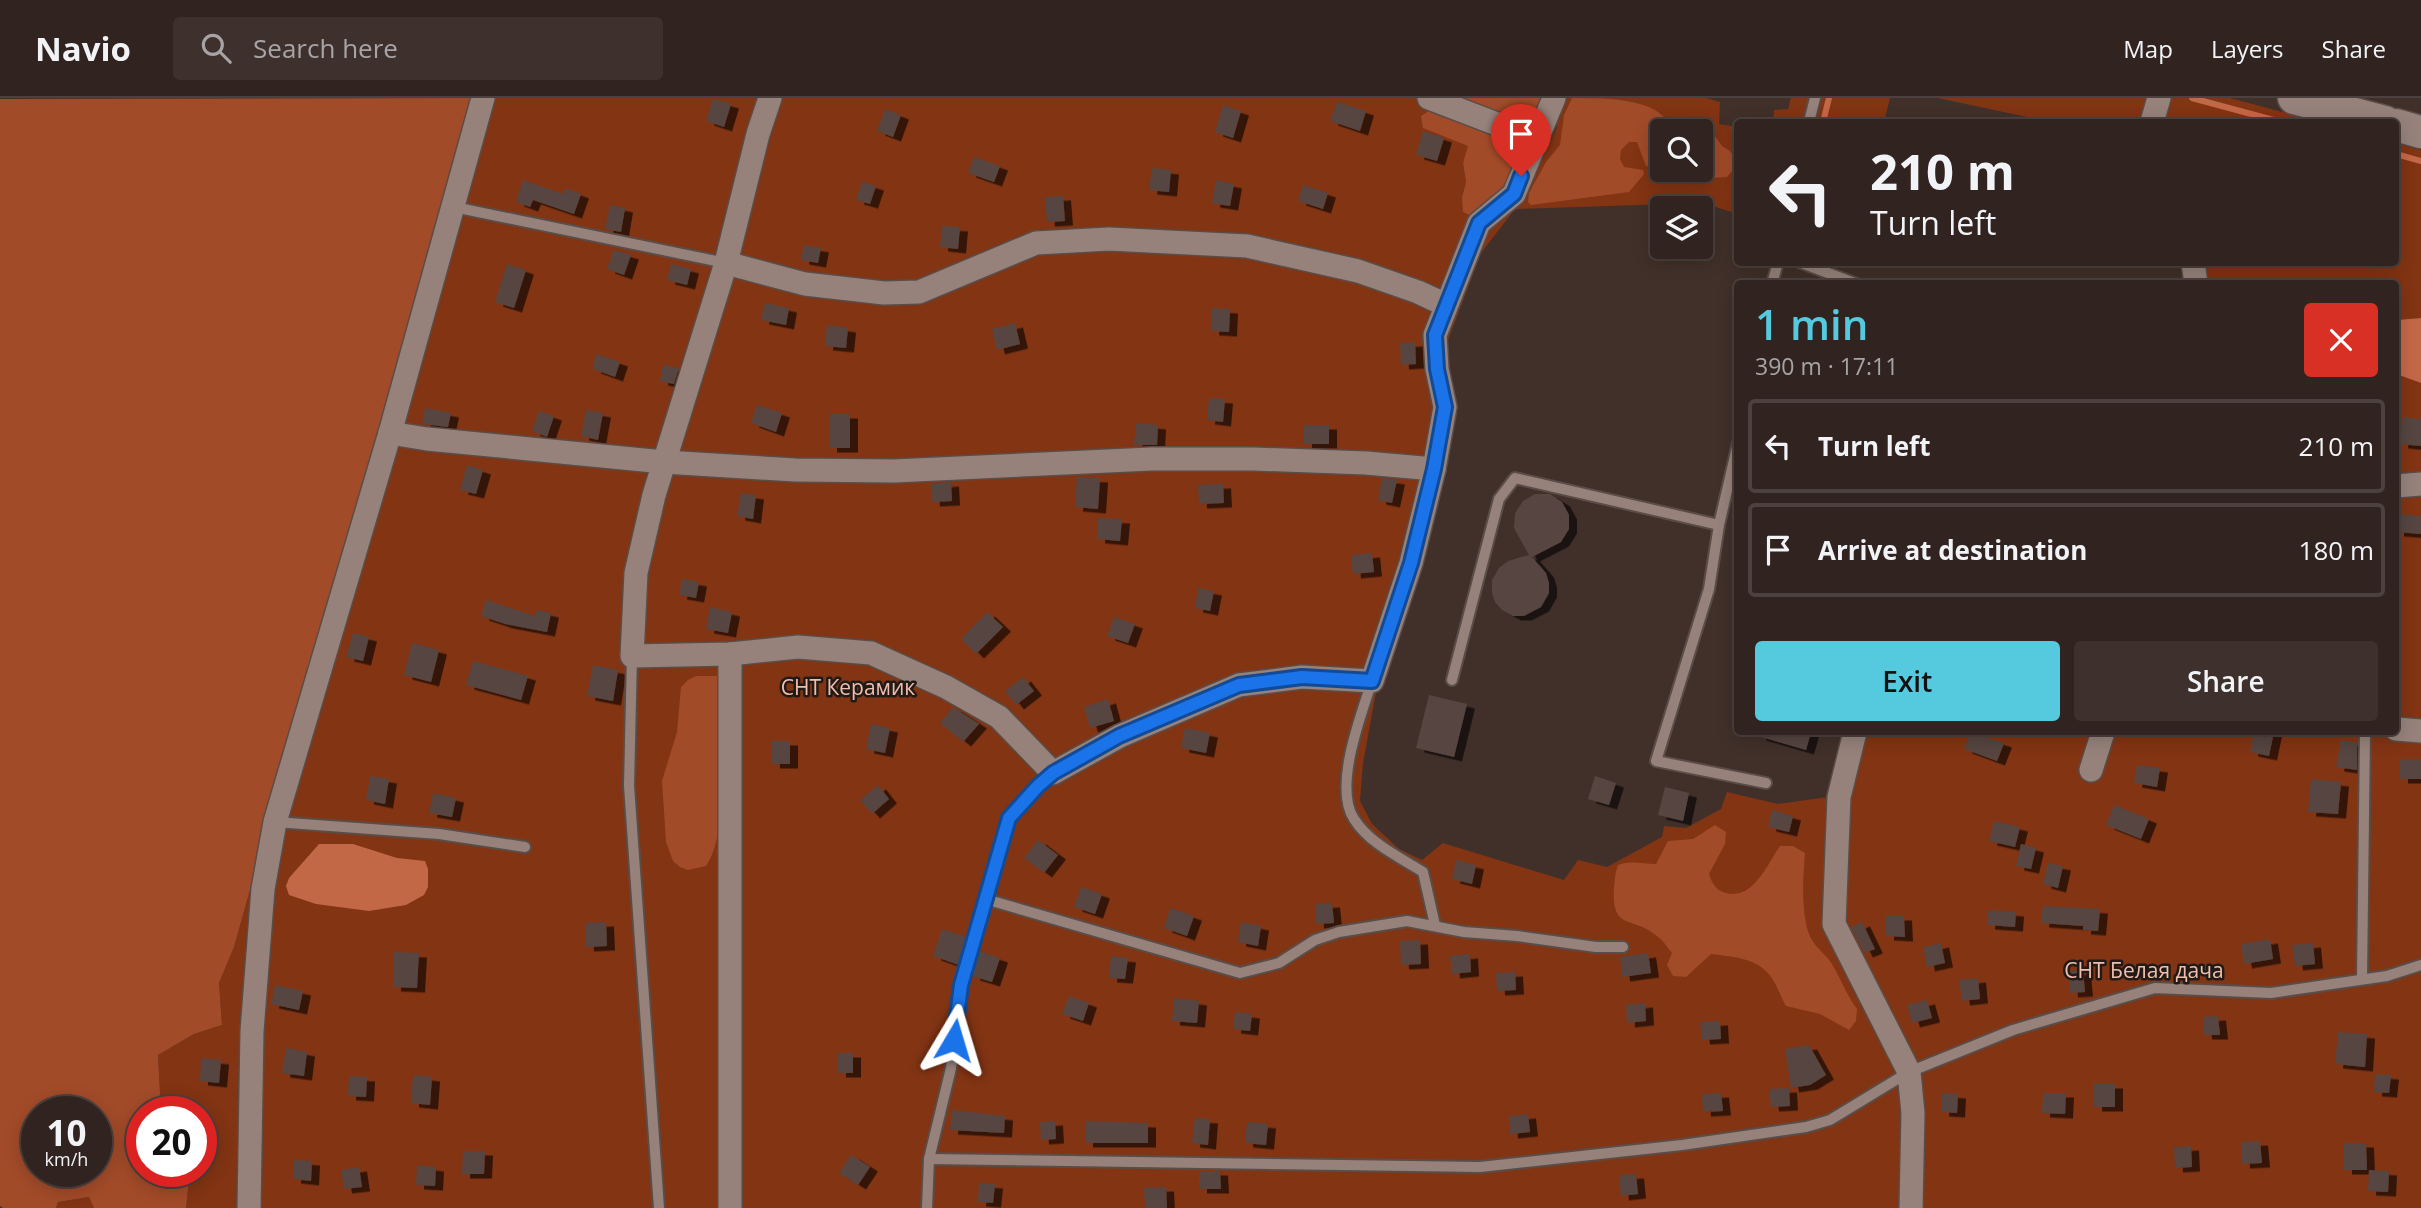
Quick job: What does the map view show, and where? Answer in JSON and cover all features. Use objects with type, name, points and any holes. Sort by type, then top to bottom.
[{"type":"main road","points":[[2294,98],[2374,119]]},
{"type":"main road","points":[[2399,126],[2421,132]]},
{"type":"street","points":[[249,1208],[251,1031],[263,889],[275,822],[390,433],[483,98]]},
{"type":"street","points":[[770,98],[758,134],[726,263],[654,495],[636,573],[632,656],[730,654],[798,647],[871,653],[946,687],[999,718],[1053,773],[1119,736],[1239,685],[1302,677],[1372,681],[1411,563],[1434,469],[1445,407],[1437,369],[1435,335],[1479,223],[1514,194],[1554,98]]},
{"type":"street","points":[[1429,98],[1536,139]]},
{"type":"street","points":[[2153,119],[2159,98]]},
{"type":"street","points":[[726,263],[805,284],[884,293],[919,292],[1036,243],[1109,239],[1247,246],[1358,271],[1446,305]]},
{"type":"street","points":[[390,433],[664,463],[747,468],[894,471],[1151,459],[1254,459],[1366,463],[1434,469]]},
{"type":"street","points":[[2399,485],[2421,484]]},
{"type":"street","points":[[730,654],[730,1208]]},
{"type":"street","points":[[2399,729],[2421,731]]},
{"type":"street","points":[[1854,735],[1839,797],[1834,924],[1909,1072],[1913,1113],[1911,1208]]},
{"type":"street","points":[[2091,770],[2102,735]]},
{"type":"lane","points":[[1810,119],[1815,98]]},
{"type":"lane","points":[[454,206],[625,244],[726,263]]},
{"type":"lane","points":[[1810,266],[1846,280]]},
{"type":"lane","points":[[1734,461],[1709,589],[1656,761],[1766,783]]},
{"type":"lane","points":[[1452,680],[1499,499],[1515,478],[1720,525]]},
{"type":"lane","points":[[632,656],[629,786],[659,1208]]},
{"type":"lane","points":[[1372,681],[1351,746],[1346,795],[1348,809],[1372,839],[1423,872],[1435,925]]},
{"type":"lane","points":[[2362,979],[2365,735]]},
{"type":"lane","points":[[927,1208],[929,1159],[951,1068],[961,985],[985,899],[1009,818],[1053,773]]},
{"type":"lane","points":[[275,822],[439,834],[525,847]]},
{"type":"lane","points":[[985,899],[1240,974],[1279,963],[1315,940],[1339,932],[1407,921],[1464,932],[1596,947],[1623,947]]},
{"type":"lane","points":[[929,1159],[1480,1167],[1682,1145],[1806,1127],[1830,1120],[1909,1072],[2014,1030],[2155,988],[2271,993],[2388,976],[2421,965]]},
{"type":"green space","name":"СНТ Керамик","points":[[474,98],[1463,98],[1449,137],[1469,146],[1463,163],[1466,182],[1462,197],[1499,200],[1514,209],[1555,132],[1557,126],[1554,118],[1565,98],[1706,98],[1720,102],[1719,124],[1734,126],[1734,213],[1713,206],[1713,196],[1650,196],[1650,205],[1515,209],[1481,253],[1445,348],[1453,389],[1377,687],[1363,763],[1360,801],[1372,824],[1399,849],[1422,860],[1443,843],[1564,880],[1578,860],[1607,867],[1662,837],[1664,826],[1686,828],[1721,809],[1727,792],[1778,804],[1828,797],[1842,735],[2399,735],[2399,375],[2421,383],[2421,1208],[186,1208],[188,1187],[217,1187],[217,1096],[160,1096],[158,1055],[194,1034],[222,1025],[219,983],[234,947],[250,890],[264,823]]},
{"type":"green space","points":[[1791,98],[1810,98],[1804,119],[1773,119],[1774,110],[1788,109]]},
{"type":"green space","points":[[1822,98],[1890,98],[1885,119],[1817,119]]},
{"type":"green space","points":[[1938,98],[2150,98],[2145,119],[2037,119]]},
{"type":"green space","points":[[2165,98],[2230,98],[2309,119],[2160,119]]},
{"type":"green space","points":[[2399,144],[2421,150],[2421,318],[2399,320],[2399,280],[2203,280],[2200,266],[2399,266]]},
{"type":"green space","points":[[90,1197],[94,1208],[56,1208],[58,1202]]},
{"type":"shaded area","points":[[474,98],[383,426],[264,823],[250,890],[234,947],[219,983],[222,1025],[194,1034],[158,1055],[160,1096],[126,1096],[126,1187],[188,1187],[186,1208],[94,1208],[89,1197],[58,1202],[56,1208],[0,1206],[0,99]]},
{"type":"shaded area","points":[[1463,98],[1545,98],[1530,126],[1462,106]]},
{"type":"shaded area","points":[[1572,98],[1635,103],[1664,117],[1677,119],[1650,119],[1650,166],[1646,166],[1637,142],[1629,142],[1621,150],[1620,159],[1624,167],[1643,170],[1644,174],[1629,192],[1531,205],[1528,202],[1529,193],[1546,162],[1560,145],[1564,115]]},
{"type":"shaded area","points":[[1432,109],[1518,141],[1511,190],[1476,218],[1463,212],[1462,197],[1466,182],[1463,163],[1468,146],[1423,128],[1421,116]]},
{"type":"shaded area","points":[[1713,134],[1734,158],[1734,169],[1727,177],[1713,178]]},
{"type":"shaded area","points":[[2421,318],[2421,383],[2399,375],[2399,320]]},
{"type":"shaded area","points":[[696,676],[718,676],[722,687],[722,806],[714,851],[706,866],[688,870],[673,861],[666,842],[662,781],[677,732],[681,687]]},
{"type":"shaded area","points":[[1715,825],[1726,832],[1725,844],[1709,874],[1714,886],[1726,893],[1736,894],[1752,886],[1780,846],[1793,846],[1805,853],[1803,898],[1808,931],[1817,947],[1831,962],[1857,1009],[1856,1021],[1849,1030],[1820,1014],[1786,1006],[1768,973],[1746,960],[1711,954],[1686,977],[1673,976],[1667,965],[1672,953],[1663,942],[1648,930],[1620,917],[1616,911],[1614,887],[1618,865],[1632,862],[1656,864],[1668,841],[1693,839]]},
{"type":"shaded area","points":[[319,844],[353,844],[397,858],[425,861],[428,887],[424,895],[406,905],[369,911],[316,904],[289,895],[286,886],[289,878]]},
{"type":"building","points":[[713,99],[731,104],[724,127],[706,121]]},
{"type":"building","points":[[1337,102],[1366,111],[1360,131],[1330,121]]},
{"type":"building","points":[[1223,105],[1241,111],[1233,138],[1215,132]]},
{"type":"building","points":[[885,109],[901,115],[893,137],[877,131]]},
{"type":"building","points":[[1423,131],[1444,138],[1437,161],[1416,155]]},
{"type":"building","points":[[974,157],[1000,166],[994,182],[968,173]]},
{"type":"building","points":[[1152,168],[1171,170],[1169,192],[1149,190]]},
{"type":"building","points":[[523,180],[563,194],[565,188],[581,194],[574,214],[533,200],[530,207],[516,202]]},
{"type":"building","points":[[1216,180],[1234,184],[1230,206],[1212,203]]},
{"type":"building","points":[[862,182],[876,186],[870,204],[856,200]]},
{"type":"building","points":[[1303,185],[1328,193],[1323,209],[1298,201]]},
{"type":"building","points":[[1063,196],[1065,221],[1047,222],[1045,197]]},
{"type":"building","points":[[610,205],[625,208],[621,232],[605,229]]},
{"type":"building","points":[[942,226],[960,227],[958,249],[940,247]]},
{"type":"building","points":[[804,245],[821,248],[818,263],[801,260]]},
{"type":"building","points":[[614,250],[631,255],[624,275],[607,269]]},
{"type":"building","points":[[507,264],[526,270],[514,308],[495,302]]},
{"type":"building","points":[[671,264],[691,269],[687,285],[667,280]]},
{"type":"building","points":[[765,303],[789,308],[786,325],[761,320]]},
{"type":"building","points":[[1212,308],[1230,309],[1229,332],[1211,331]]},
{"type":"building","points":[[1015,323],[1020,344],[997,350],[992,329]]},
{"type":"building","points":[[827,325],[848,328],[846,348],[825,346]]},
{"type":"building","points":[[1415,342],[1416,364],[1401,365],[1400,343]]},
{"type":"building","points":[[596,354],[620,362],[615,377],[593,369]]},
{"type":"building","points":[[663,365],[679,368],[674,384],[660,381]]},
{"type":"building","points":[[1209,398],[1225,399],[1223,422],[1207,420]]},
{"type":"building","points":[[757,405],[782,413],[776,432],[751,423]]},
{"type":"building","points":[[425,408],[451,413],[448,427],[422,424]]},
{"type":"building","points":[[586,410],[603,413],[598,440],[581,436]]},
{"type":"building","points":[[539,411],[554,416],[547,437],[532,431]]},
{"type":"building","points":[[829,414],[850,414],[850,448],[829,448]]},
{"type":"building","points":[[2403,417],[2421,419],[2421,446],[2400,444]]},
{"type":"building","points":[[1136,423],[1158,425],[1157,445],[1134,445]]},
{"type":"building","points":[[1304,425],[1329,425],[1329,444],[1304,444]]},
{"type":"building","points":[[467,465],[483,470],[476,494],[460,490]]},
{"type":"building","points":[[1077,477],[1100,478],[1098,509],[1075,507]]},
{"type":"building","points":[[1382,478],[1397,480],[1392,503],[1378,500]]},
{"type":"building","points":[[951,482],[952,501],[932,502],[931,484]]},
{"type":"building","points":[[1223,484],[1224,503],[1199,504],[1198,485]]},
{"type":"building","points":[[741,493],[756,495],[753,519],[737,516]]},
{"type":"building","points":[[1535,494],[1550,494],[1562,502],[1569,515],[1569,529],[1561,542],[1532,557],[1546,573],[1549,583],[1549,593],[1541,607],[1524,616],[1513,616],[1495,602],[1492,580],[1499,568],[1508,561],[1529,555],[1514,528],[1515,513],[1523,501]]},
{"type":"building","points":[[2399,514],[2421,516],[2421,534],[2399,532]]},
{"type":"building","points":[[1098,518],[1122,519],[1120,541],[1097,539]]},
{"type":"building","points":[[1372,553],[1374,572],[1353,574],[1351,555]]},
{"type":"building","points":[[682,579],[699,582],[696,598],[679,595]]},
{"type":"building","points":[[1198,588],[1214,591],[1210,611],[1195,608]]},
{"type":"building","points":[[486,600],[535,616],[537,610],[551,613],[547,632],[505,624],[481,616]]},
{"type":"building","points":[[710,607],[732,612],[728,633],[706,629]]},
{"type":"building","points":[[987,612],[1003,627],[976,654],[961,639]]},
{"type":"building","points":[[1114,617],[1135,624],[1128,643],[1107,636]]},
{"type":"building","points":[[353,633],[369,637],[363,661],[346,657]]},
{"type":"building","points":[[412,643],[439,650],[431,682],[404,675]]},
{"type":"building","points":[[473,661],[528,676],[521,700],[466,685]]},
{"type":"building","points":[[593,665],[618,670],[613,701],[587,696]]},
{"type":"building","points":[[1023,677],[1034,691],[1016,705],[1005,691]]},
{"type":"building","points":[[1429,695],[1467,704],[1454,757],[1416,748]]},
{"type":"building","points":[[1108,699],[1114,721],[1090,728],[1084,707]]},
{"type":"building","points":[[953,707],[979,724],[963,742],[940,723]]},
{"type":"building","points":[[871,724],[890,728],[885,753],[866,749]]},
{"type":"building","points":[[1185,728],[1210,733],[1206,753],[1181,748]]},
{"type":"building","points":[[1758,735],[1810,735],[1806,750]]},
{"type":"building","points":[[1969,735],[1979,735],[2004,743],[1997,761],[1964,749]]},
{"type":"building","points":[[2253,735],[2273,735],[2269,756],[2250,752]]},
{"type":"building","points":[[2341,740],[2357,743],[2357,770],[2336,767]]},
{"type":"building","points":[[771,741],[790,741],[790,764],[772,764]]},
{"type":"building","points":[[2400,759],[2421,759],[2421,779],[2400,779]]},
{"type":"building","points":[[2137,765],[2160,768],[2157,787],[2134,783]]},
{"type":"building","points":[[370,776],[389,779],[385,804],[366,800]]},
{"type":"building","points":[[1595,776],[1616,783],[1609,805],[1588,799]]},
{"type":"building","points":[[2311,779],[2341,782],[2338,814],[2308,812]]},
{"type":"building","points":[[878,785],[889,799],[872,814],[860,800]]},
{"type":"building","points":[[1665,787],[1689,793],[1683,821],[1658,815]]},
{"type":"building","points":[[433,793],[456,798],[452,817],[429,813]]},
{"type":"building","points":[[2114,805],[2149,819],[2141,839],[2106,825]]},
{"type":"building","points":[[1772,810],[1793,816],[1789,832],[1768,827]]},
{"type":"building","points":[[1994,821],[2020,827],[2015,847],[1989,841]]},
{"type":"building","points":[[1038,840],[1058,855],[1044,873],[1024,858]]},
{"type":"building","points":[[2021,844],[2036,848],[2031,869],[2016,866]]},
{"type":"building","points":[[1456,860],[1476,865],[1472,884],[1452,879]]},
{"type":"building","points":[[2048,863],[2063,866],[2058,888],[2043,884]]},
{"type":"building","points":[[1081,887],[1102,894],[1095,914],[1074,907]]},
{"type":"building","points":[[1332,903],[1334,923],[1316,924],[1315,904]]},
{"type":"building","points":[[2043,906],[2100,909],[2098,931],[2083,930],[2083,926],[2041,923]]},
{"type":"building","points":[[1170,908],[1194,916],[1187,936],[1164,928]]},
{"type":"building","points":[[1988,910],[2016,912],[2015,927],[1987,925]]},
{"type":"building","points":[[1886,916],[1904,916],[1905,937],[1886,936]]},
{"type":"building","points":[[606,922],[607,946],[586,947],[585,923]]},
{"type":"building","points":[[1241,922],[1261,926],[1258,946],[1238,942]]},
{"type":"building","points":[[1862,922],[1875,949],[1865,953],[1851,927]]},
{"type":"building","points":[[942,929],[966,937],[959,965],[933,956]]},
{"type":"building","points":[[2270,939],[2273,959],[2244,964],[2241,944]]},
{"type":"building","points":[[1420,940],[1421,964],[1401,965],[1400,941]]},
{"type":"building","points":[[1941,943],[1945,963],[1927,967],[1923,947]]},
{"type":"building","points":[[2313,943],[2315,964],[2295,966],[2292,945]]},
{"type":"building","points":[[979,951],[1000,958],[992,982],[972,976]]},
{"type":"building","points":[[394,952],[419,953],[417,988],[393,987]]},
{"type":"building","points":[[1648,953],[1651,973],[1622,977],[1620,957]]},
{"type":"building","points":[[1470,954],[1471,972],[1452,974],[1450,956]]},
{"type":"building","points":[[1111,956],[1128,958],[1125,979],[1109,978]]},
{"type":"building","points":[[2083,970],[2085,992],[2070,993],[2068,971]]},
{"type":"building","points":[[1515,972],[1516,990],[1497,991],[1496,973]]},
{"type":"building","points":[[1978,978],[1980,999],[1962,1001],[1959,980]]},
{"type":"building","points":[[275,985],[303,991],[299,1010],[271,1004]]},
{"type":"building","points":[[1069,996],[1089,1003],[1083,1021],[1062,1014]]},
{"type":"building","points":[[1174,998],[1199,1001],[1197,1023],[1172,1021]]},
{"type":"building","points":[[1927,1000],[1932,1018],[1912,1023],[1907,1005]]},
{"type":"building","points":[[1645,1003],[1646,1021],[1627,1023],[1626,1005]]},
{"type":"building","points":[[1235,1012],[1252,1014],[1250,1031],[1233,1029]]},
{"type":"building","points":[[2218,1016],[2220,1035],[2204,1035],[2203,1017]]},
{"type":"building","points":[[1720,1021],[1721,1039],[1702,1040],[1700,1022]]},
{"type":"building","points":[[2338,1032],[2367,1034],[2365,1067],[2335,1064]]},
{"type":"building","points":[[1809,1045],[1826,1075],[1810,1085],[1791,1088],[1785,1049]]},
{"type":"building","points":[[286,1048],[307,1052],[304,1076],[282,1073]]},
{"type":"building","points":[[838,1053],[853,1053],[853,1073],[838,1073]]},
{"type":"building","points":[[201,1058],[221,1060],[219,1083],[200,1081]]},
{"type":"building","points":[[2375,1074],[2391,1075],[2389,1093],[2374,1092]]},
{"type":"building","points":[[413,1075],[432,1077],[430,1105],[411,1103]]},
{"type":"building","points":[[349,1076],[367,1077],[366,1097],[348,1096]]},
{"type":"building","points":[[2094,1084],[2115,1084],[2115,1107],[2094,1107]]},
{"type":"building","points":[[1789,1088],[1790,1106],[1771,1107],[1769,1089]]},
{"type":"building","points":[[1721,1093],[1723,1111],[1703,1112],[1702,1094]]},
{"type":"building","points":[[1942,1093],[1958,1094],[1957,1113],[1941,1112]]},
{"type":"building","points":[[2043,1093],[2066,1093],[2065,1114],[2042,1113]]},
{"type":"building","points":[[952,1110],[1005,1116],[1004,1133],[950,1130]]},
{"type":"building","points":[[1528,1114],[1530,1132],[1510,1134],[1509,1116]]},
{"type":"building","points":[[1195,1118],[1210,1119],[1208,1145],[1192,1143]]},
{"type":"building","points":[[1055,1121],[1056,1139],[1041,1140],[1040,1122]]},
{"type":"building","points":[[1085,1121],[1148,1123],[1148,1143],[1085,1143]]},
{"type":"building","points":[[1247,1122],[1268,1124],[1266,1145],[1245,1143]]},
{"type":"building","points":[[2260,1141],[2262,1163],[2242,1164],[2241,1142]]},
{"type":"building","points":[[2344,1143],[2366,1143],[2367,1170],[2344,1170]]},
{"type":"building","points":[[2191,1146],[2192,1167],[2175,1168],[2174,1147]]},
{"type":"building","points":[[463,1151],[485,1151],[484,1174],[462,1174]]},
{"type":"building","points":[[851,1155],[870,1167],[858,1185],[839,1173]]},
{"type":"building","points":[[294,1160],[312,1161],[311,1181],[293,1179]]},
{"type":"building","points":[[417,1165],[436,1167],[435,1186],[416,1185]]},
{"type":"building","points":[[359,1167],[362,1187],[344,1189],[341,1170]]},
{"type":"building","points":[[2369,1170],[2389,1171],[2388,1192],[2368,1191]]},
{"type":"building","points":[[1199,1171],[1220,1171],[1221,1189],[1199,1189]]},
{"type":"building","points":[[1636,1174],[1638,1194],[1621,1196],[1619,1175]]},
{"type":"building","points":[[979,1183],[995,1184],[993,1203],[978,1202]]},
{"type":"building","points":[[1166,1187],[1167,1208],[1145,1208],[1144,1188]]},
{"type":"waterway","points":[[1824,119],[1829,98]]},
{"type":"waterway","points":[[2192,98],[2270,119]]},
{"type":"waterway","points":[[2399,155],[2421,161]]},
{"type":"route","points":[[954,1040],[961,985],[1009,818],[1053,773],[1119,736],[1239,685],[1302,677],[1372,681],[1411,563],[1434,469],[1445,407],[1437,369],[1435,335],[1479,223],[1514,194],[1521,176]]},
{"type":"park label","name":"СНТ Белая дача","points":[[2144,970]]}]
